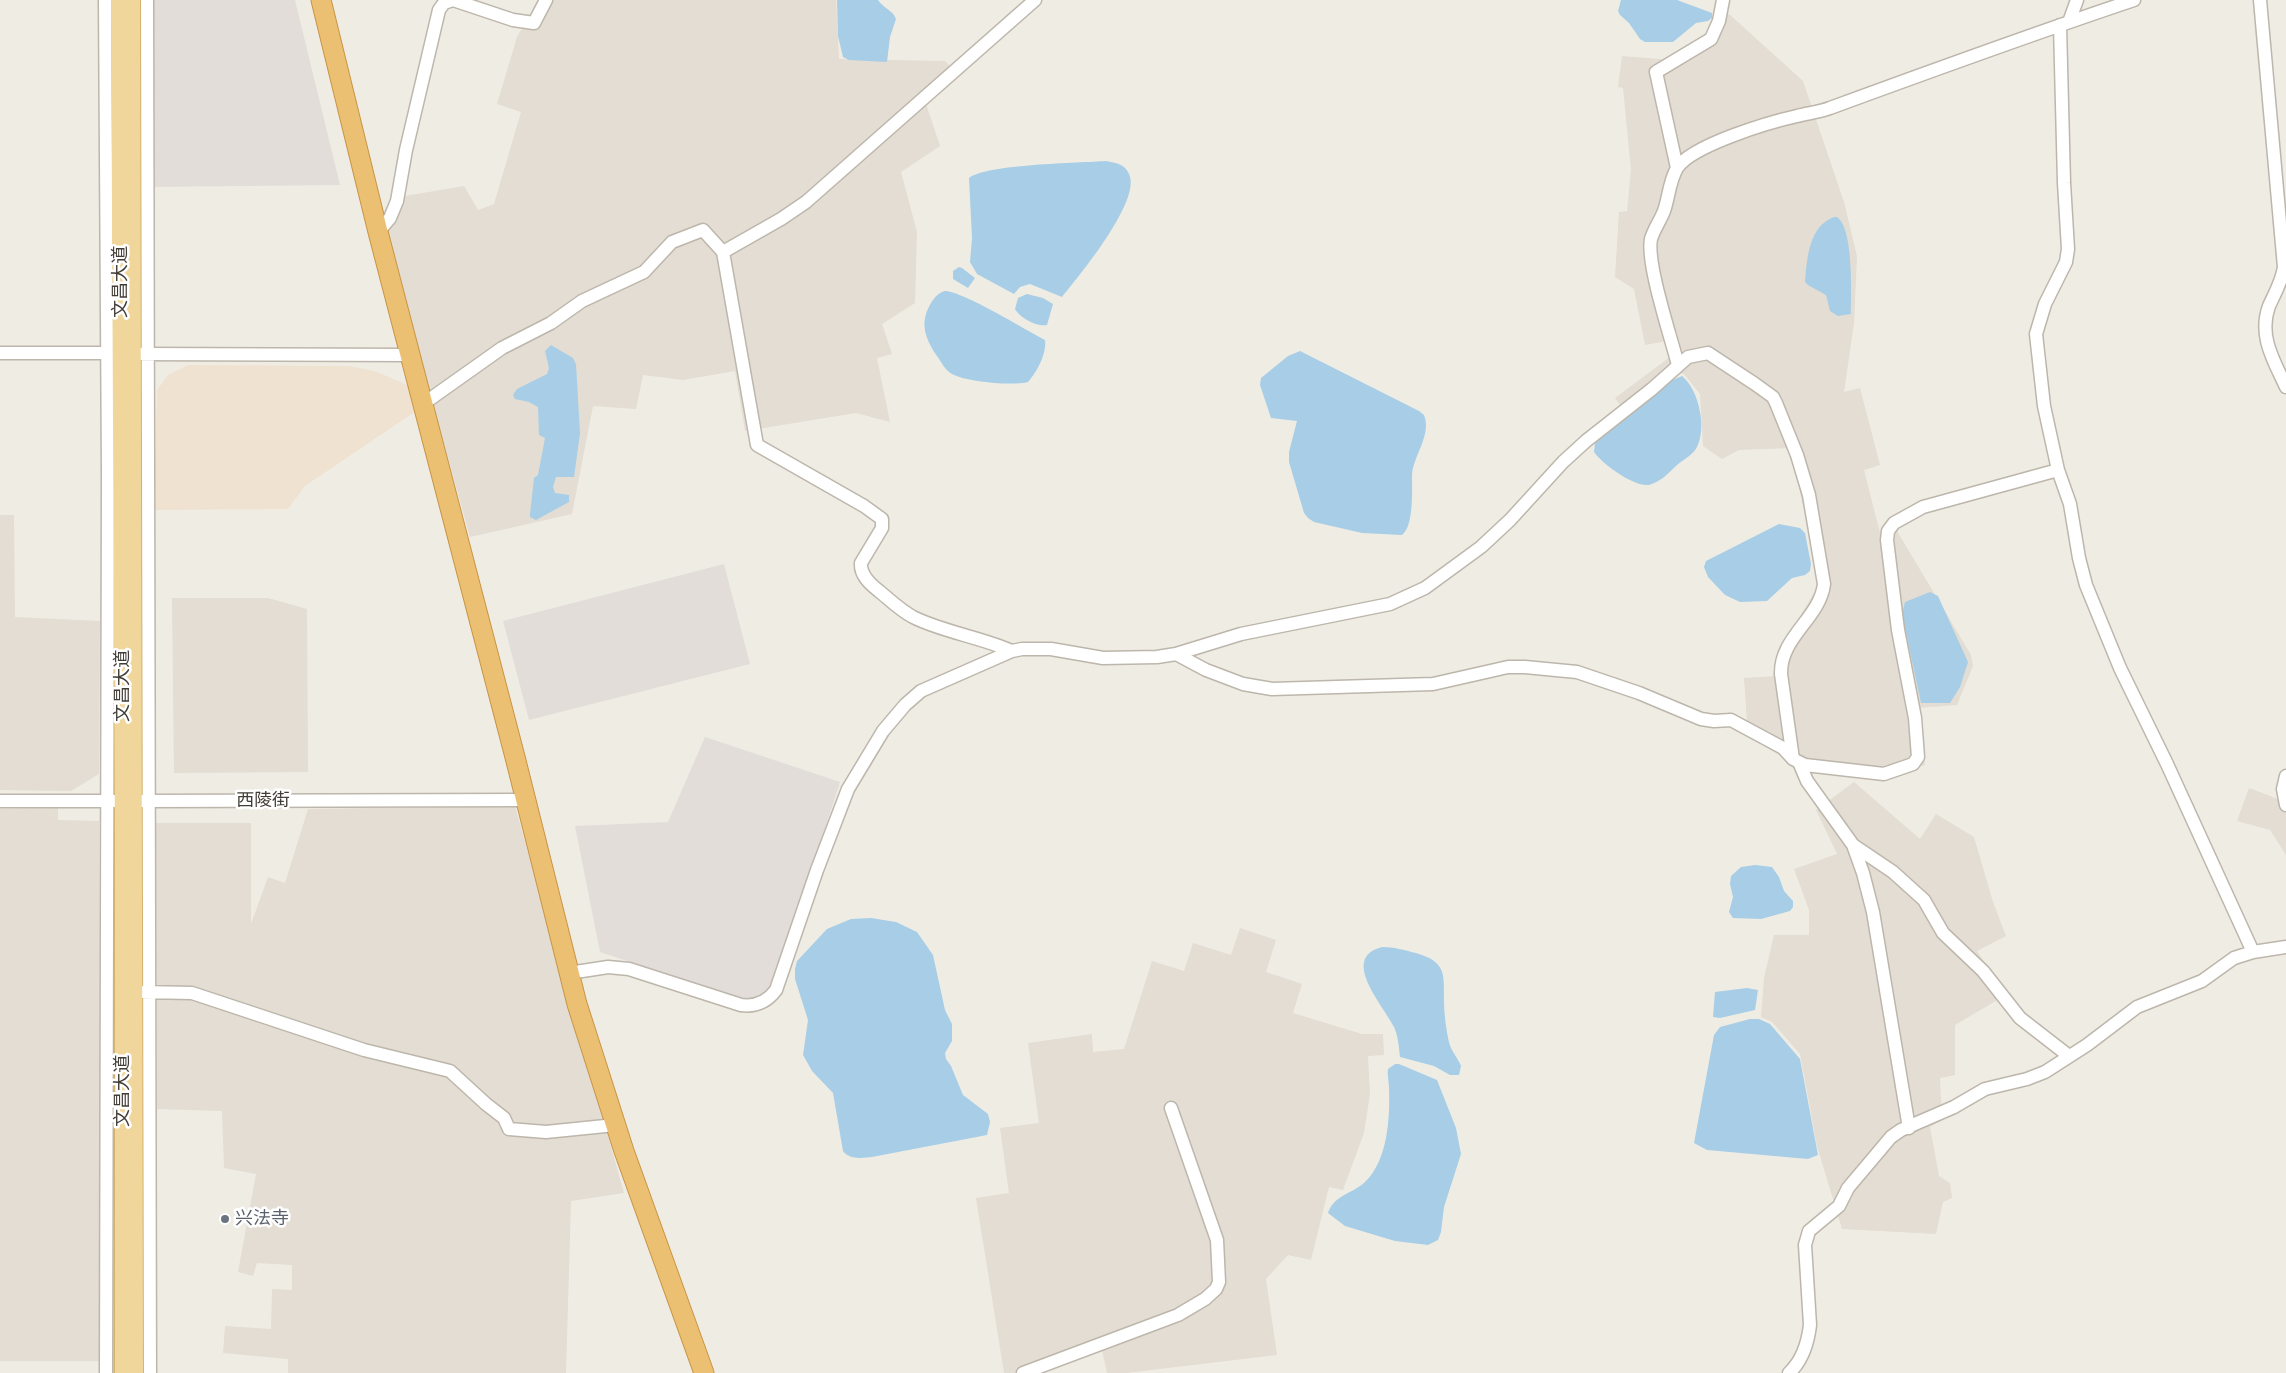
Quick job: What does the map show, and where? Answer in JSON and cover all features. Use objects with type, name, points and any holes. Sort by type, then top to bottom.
[{"type":"highway","points":[[321,0],[378,232],[526,800],[569,973],[616,1126],[704,1373]]},
{"type":"main road","name":"文昌大道","points":[[119,0],[136,801],[142,992],[135,1373]]},
{"type":"main road","name":"文昌大道","points":[[127,354],[132,0]]},
{"type":"main road","name":"文昌大道","points":[[123,1373],[136,801]]},
{"type":"street","points":[[105,0],[127,354]]},
{"type":"street","points":[[106,1373],[108,474],[127,354],[147,0]]},
{"type":"street","points":[[378,232],[390,218],[397,201],[439,10],[444,3],[453,0],[513,20],[534,22],[546,0]]},
{"type":"street","points":[[723,252],[806,202],[1035,0]]},
{"type":"street","points":[[1677,168],[1656,72],[1711,39],[1719,21],[1723,0]]},
{"type":"street","points":[[2077,0],[2064,23],[2064,183],[2068,249],[2066,262],[2037,326],[2035,341],[2044,406],[2058,470],[2070,504],[2079,558],[2086,585],[2120,668],[2168,764],[2252,952]]},
{"type":"street","points":[[1678,364],[1658,290],[1651,246],[1654,233],[1664,210],[1669,186],[1677,168],[1699,150],[1752,129],[1828,109],[2064,23],[2134,0]]},
{"type":"street","points":[[2260,0],[2284,267],[2283,276],[2267,315],[2265,334],[2268,349],[2286,387]]},
{"type":"street","points":[[423,404],[502,348],[551,322],[582,301],[644,272],[672,242],[703,230],[723,252],[757,445],[864,506],[882,520],[882,528],[861,563],[860,568],[872,585],[900,608],[922,621],[991,642],[1012,651]]},
{"type":"street","points":[[0,353],[411,355]]},
{"type":"street","points":[[569,973],[597,968],[620,968],[638,971],[741,1005],[753,1005],[768,998],[776,990],[817,870],[848,789],[883,731],[905,705],[921,691],[1012,651],[1041,648],[1119,659],[1176,654],[1241,634],[1390,604],[1420,591],[1482,547],[1575,451],[1652,389],[1678,364],[1688,357],[1708,353],[1773,397],[1800,463],[1809,495],[1824,584],[1821,597],[1785,650],[1782,660],[1781,674],[1796,761]]},
{"type":"street","points":[[1796,761],[1818,768],[1874,775],[1884,774],[1913,764],[1916,761],[1918,757],[1915,718],[1898,630],[1888,549],[1887,535],[1890,527],[1906,515],[1923,507],[2058,470]]},
{"type":"street","points":[[1176,654],[1206,670],[1243,684],[1278,689],[1433,684],[1508,668],[1525,667],[1577,672],[1639,693],[1701,719],[1714,721],[1731,720],[1783,748],[1796,761],[1807,781],[1853,845],[1863,873],[1873,912],[1909,1128]]},
{"type":"street","points":[[2286,776],[2283,789],[2286,805]]},
{"type":"street","name":"西陵街","points":[[0,801],[526,800]]},
{"type":"street","points":[[1853,845],[1893,872],[1924,900],[1943,933],[1983,971],[2020,1018],[2069,1056]]},
{"type":"street","points":[[1789,1373],[1799,1360],[1808,1336],[1810,1317],[1805,1245],[1807,1234],[1815,1225],[1839,1206],[1848,1188],[1891,1137],[1985,1089],[2027,1079],[2045,1072],[2137,1007],[2202,981],[2234,958],[2252,952],[2286,947]]},
{"type":"street","points":[[150,1373],[142,992],[192,993],[364,1050],[450,1071],[504,1118],[509,1129],[546,1132],[616,1126]]},
{"type":"street","points":[[1023,1373],[1178,1315],[1205,1299],[1216,1289],[1219,1282],[1217,1240],[1171,1108]]},
{"type":"shaded area","points":[[151,0],[295,0],[340,185],[152,187]]},
{"type":"shaded area","points":[[538,0],[836,0],[839,59],[945,61],[957,73],[925,101],[940,146],[901,172],[917,232],[915,303],[882,324],[892,354],[877,358],[890,422],[856,413],[745,431],[735,371],[683,380],[643,375],[636,409],[593,406],[572,514],[470,537],[381,216],[393,198],[464,186],[478,210],[494,204],[521,112],[497,104],[517,37]]},
{"type":"shaded area","points":[[1718,14],[1729,14],[1803,81],[1844,202],[1857,256],[1854,323],[1844,392],[1860,388],[1880,465],[1864,470],[1880,533],[1897,531],[1971,655],[1973,666],[1957,705],[1917,708],[1925,765],[1879,779],[1799,767],[1748,736],[1744,678],[1777,676],[1776,667],[1780,649],[1819,585],[1791,448],[1739,450],[1722,459],[1703,446],[1700,394],[1684,374],[1676,373],[1626,413],[1615,398],[1670,357],[1667,341],[1645,345],[1634,289],[1615,277],[1619,212],[1627,211],[1631,170],[1623,88],[1618,87],[1622,56],[1671,60],[1709,36]]},
{"type":"shaded area","points":[[188,365],[349,366],[375,371],[414,388],[419,409],[305,486],[288,509],[154,510],[157,390],[168,375]]},
{"type":"shaded area","points":[[0,515],[14,515],[15,617],[100,621],[99,774],[71,791],[0,790]]},
{"type":"shaded area","points":[[724,564],[750,664],[529,720],[503,621]]},
{"type":"shaded area","points":[[172,598],[268,598],[307,609],[308,772],[174,773]]},
{"type":"shaded area","points":[[705,737],[840,782],[771,993],[752,1002],[600,952],[575,826],[668,822]]},
{"type":"shaded area","points":[[1854,782],[1920,839],[1936,814],[1974,837],[1993,902],[2006,936],[1977,951],[2006,995],[1955,1025],[1955,1075],[1940,1078],[1942,1120],[1930,1127],[1939,1176],[1950,1183],[1952,1198],[1943,1202],[1936,1234],[1842,1229],[1817,1146],[1800,1054],[1772,1022],[1761,1017],[1764,978],[1774,935],[1809,935],[1809,910],[1794,869],[1837,854],[1816,810]]},
{"type":"shaded area","points":[[2249,788],[2286,802],[2286,855],[2270,830],[2237,821]]},
{"type":"shaded area","points":[[515,806],[624,1193],[571,1201],[566,1373],[288,1373],[288,1359],[223,1353],[225,1326],[271,1329],[272,1289],[292,1290],[292,1265],[257,1263],[253,1276],[238,1272],[256,1174],[224,1168],[222,1111],[157,1109],[156,823],[251,823],[251,924],[268,877],[285,883],[308,809]]},
{"type":"shaded area","points":[[58,808],[58,820],[99,821],[101,1361],[0,1361],[0,809]]},
{"type":"shaded area","points":[[1240,928],[1276,940],[1266,972],[1302,984],[1293,1013],[1362,1034],[1383,1034],[1384,1055],[1368,1056],[1370,1094],[1364,1133],[1343,1190],[1329,1187],[1311,1260],[1288,1255],[1266,1279],[1277,1355],[1126,1373],[1107,1373],[1102,1350],[1041,1373],[1004,1373],[976,1198],[1009,1193],[1000,1128],[1039,1123],[1028,1043],[1092,1034],[1093,1052],[1124,1049],[1152,961],[1184,971],[1193,943],[1231,955]]},
{"type":"water","points":[[837,0],[878,0],[893,13],[896,19],[890,37],[887,62],[849,60],[843,57],[838,36]]},
{"type":"water","points":[[1621,0],[1677,0],[1712,13],[1712,18],[1708,21],[1696,23],[1673,42],[1645,42],[1640,39],[1629,23],[1620,15],[1618,11]]},
{"type":"water","points":[[1106,161],[1123,166],[1129,174],[1131,186],[1118,219],[1107,237],[1062,297],[1030,284],[1020,287],[1014,294],[977,274],[970,262],[972,238],[969,178],[979,173],[1013,167]]},
{"type":"water","points":[[1837,217],[1842,224],[1846,234],[1851,278],[1851,314],[1838,316],[1830,311],[1826,295],[1805,282],[1808,253],[1814,235],[1826,221]]},
{"type":"water","points":[[959,267],[975,278],[968,288],[953,279],[953,271]]},
{"type":"water","points":[[945,291],[965,297],[1045,340],[1041,362],[1028,382],[1012,384],[978,381],[959,377],[945,368],[929,343],[924,324],[927,310],[931,303],[940,293]]},
{"type":"water","points":[[1027,294],[1043,298],[1053,304],[1047,325],[1038,325],[1029,321],[1015,309],[1018,298]]},
{"type":"water","points":[[551,345],[573,358],[576,364],[580,433],[574,477],[556,477],[553,487],[555,493],[569,495],[569,502],[536,520],[530,517],[530,514],[534,478],[538,475],[545,438],[539,435],[538,407],[529,402],[515,399],[513,395],[517,389],[547,374],[549,368],[545,351]]},
{"type":"water","points":[[1300,351],[1424,415],[1426,430],[1413,468],[1409,524],[1402,535],[1362,533],[1314,522],[1304,513],[1289,462],[1289,452],[1297,421],[1271,418],[1260,385],[1261,378],[1288,356]]},
{"type":"water","points":[[1682,376],[1693,390],[1700,410],[1701,430],[1697,447],[1688,457],[1657,482],[1643,485],[1627,479],[1598,457],[1594,452],[1595,443],[1670,381]]},
{"type":"water","points":[[1779,524],[1800,528],[1805,533],[1811,564],[1810,571],[1805,575],[1792,578],[1767,601],[1740,602],[1725,595],[1708,577],[1704,567],[1706,561]]},
{"type":"water","points":[[1930,592],[1938,596],[1968,662],[1960,687],[1950,703],[1921,703],[1902,614],[1905,602]]},
{"type":"water","points":[[1755,865],[1772,867],[1779,877],[1784,891],[1793,901],[1793,907],[1790,911],[1761,919],[1733,918],[1729,912],[1733,897],[1730,884],[1731,876],[1741,867]]},
{"type":"water","points":[[871,918],[896,922],[917,932],[933,955],[945,1010],[952,1024],[952,1041],[945,1053],[946,1059],[951,1066],[963,1095],[988,1114],[990,1122],[987,1135],[872,1157],[852,1157],[843,1151],[833,1093],[812,1071],[803,1055],[808,1020],[795,979],[795,969],[797,961],[827,929],[851,919]]},
{"type":"water","points":[[1382,947],[1426,956],[1438,965],[1444,983],[1444,1010],[1447,1032],[1450,1045],[1461,1066],[1459,1075],[1450,1075],[1434,1066],[1400,1057],[1394,1027],[1374,995],[1364,972],[1364,961],[1370,953]]},
{"type":"water","points":[[1747,988],[1758,990],[1755,1010],[1720,1018],[1713,1017],[1715,992]]},
{"type":"water","points":[[1750,1019],[1759,1019],[1770,1024],[1800,1059],[1818,1155],[1808,1159],[1707,1150],[1694,1143],[1714,1035],[1720,1027]]},
{"type":"water","points":[[1395,1064],[1437,1080],[1456,1128],[1461,1154],[1444,1207],[1441,1232],[1438,1240],[1428,1245],[1395,1241],[1345,1226],[1328,1213],[1334,1202],[1365,1182],[1379,1162],[1388,1125],[1388,1069]]},
{"type":"place","name":"兴法寺","points":[[225,1219]]}]
